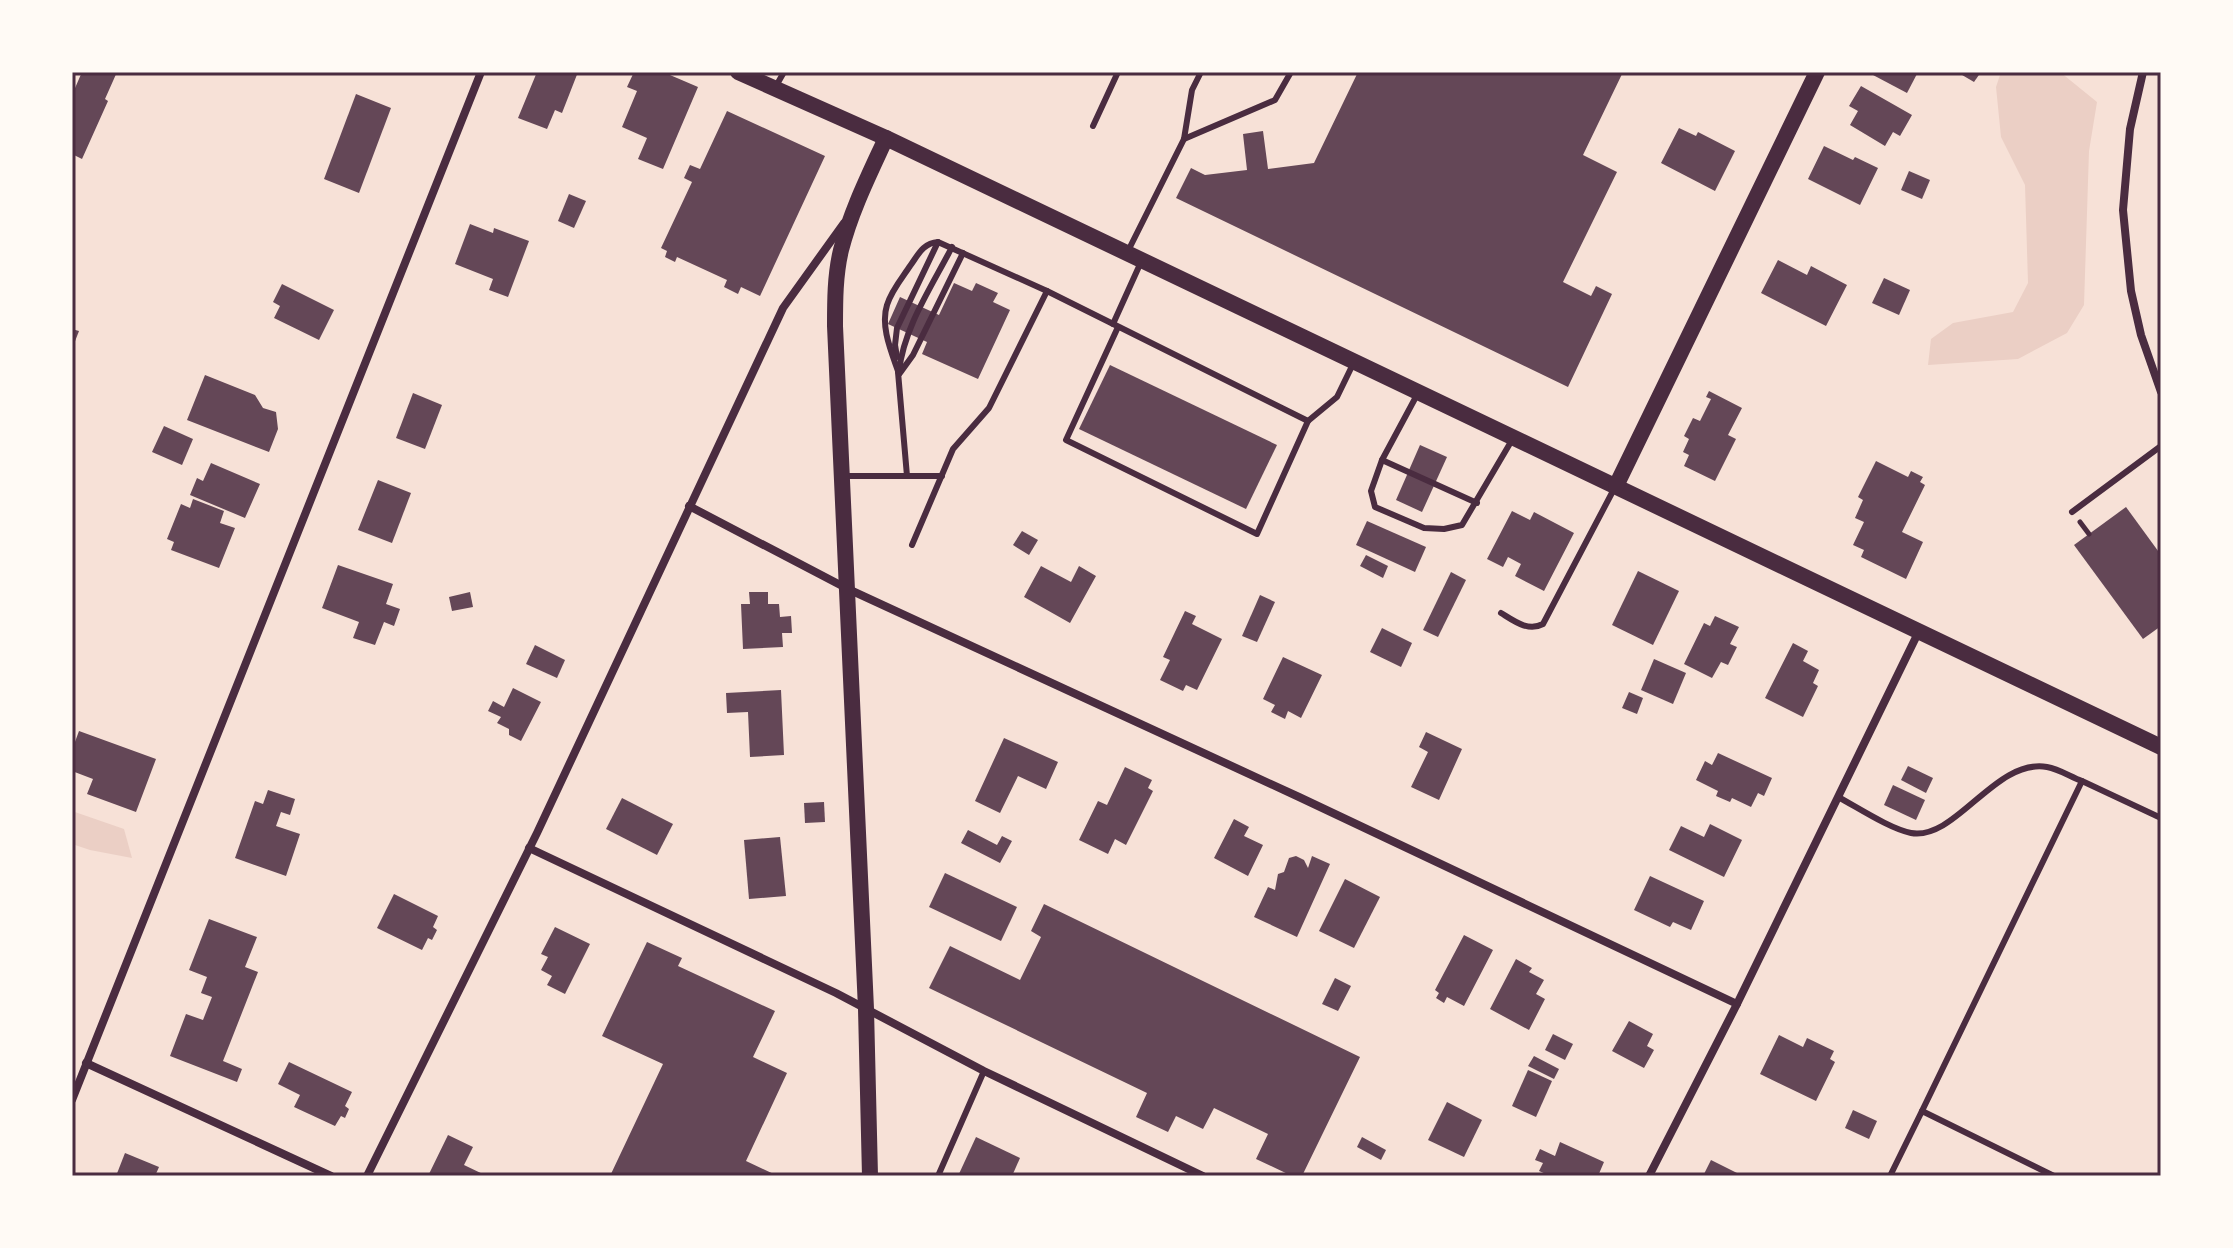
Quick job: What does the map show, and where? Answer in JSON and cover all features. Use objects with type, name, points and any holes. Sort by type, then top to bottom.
[{"type":"main road","points":[[738,72],[886,138],[2161,747]]},
{"type":"main road","points":[[1616,486],[1817,72]]},
{"type":"main road","points":[[870,1176],[866,1009],[835,326],[840,253],[853,209],[886,138]]},
{"type":"street","points":[[72,1100],[481,72]]},
{"type":"street","points":[[2143,72],[2130,129],[2123,210],[2131,291],[2141,335],[2161,392]]},
{"type":"street","points":[[367,1176],[529,848],[783,308],[853,209]]},
{"type":"street","points":[[689,506],[848,589],[1737,1004]]},
{"type":"street","points":[[1649,1176],[1737,1004],[1919,631]]},
{"type":"street","points":[[529,848],[866,1009],[984,1071],[1203,1176]]},
{"type":"street","points":[[86,1063],[331,1176]]},
{"type":"lane","points":[[775,88],[784,72]]},
{"type":"lane","points":[[1093,126],[1118,72]]},
{"type":"lane","points":[[1127,253],[1184,139],[1192,90],[1201,72]]},
{"type":"lane","points":[[1184,139],[1275,100],[1291,72]]},
{"type":"lane","points":[[907,476],[895,345],[897,328],[938,242]]},
{"type":"lane","points":[[899,374],[886,333],[886,306],[924,247],[938,242],[1047,291],[1308,421]]},
{"type":"lane","points":[[899,374],[909,333],[952,247]]},
{"type":"lane","points":[[899,374],[913,355],[963,253]]},
{"type":"lane","points":[[1142,260],[1066,440],[1257,534],[1308,421],[1337,397],[1354,361]]},
{"type":"lane","points":[[912,545],[953,449],[989,408],[1047,291]]},
{"type":"lane","points":[[1419,392],[1382,460],[1371,491],[1375,507],[1424,528],[1444,529],[1462,525],[1514,437]]},
{"type":"lane","points":[[2072,512],[2161,446]]},
{"type":"lane","points":[[1382,460],[1477,503]]},
{"type":"lane","points":[[843,476],[942,476]]},
{"type":"lane","points":[[1501,613],[1524,626],[1536,628],[1543,624],[1616,486]]},
{"type":"lane","points":[[1838,797],[1913,833],[1928,832],[1946,823],[1994,785],[2017,772],[2049,767],[2161,818]]},
{"type":"lane","points":[[1890,1176],[2082,781]]},
{"type":"lane","points":[[938,1176],[984,1071]]},
{"type":"lane","points":[[1922,1111],[2054,1176]]},
{"type":"shaded area","points":[[2001,72],[2060,72],[2097,102],[2089,151],[2084,305],[2067,333],[2018,359],[1928,365],[1931,339],[1953,323],[2013,312],[2028,283],[2025,185],[2001,137],[1996,87]]},
{"type":"shaded area","points":[[72,811],[124,829],[132,858],[72,844]]},
{"type":"building","points":[[82,72],[117,72],[105,99],[108,101],[82,159],[72,154],[72,95]]},
{"type":"building","points":[[537,72],[578,72],[562,113],[555,110],[547,129],[518,118]]},
{"type":"building","points":[[634,72],[663,72],[698,87],[663,169],[638,159],[647,138],[622,127],[637,91],[627,87]]},
{"type":"building","points":[[1358,72],[1623,72],[1583,155],[1617,172],[1563,282],[1591,296],[1596,286],[1612,294],[1568,387],[1176,198],[1191,168],[1205,175],[1247,170],[1243,134],[1263,131],[1268,169],[1314,163]]},
{"type":"building","points":[[1875,72],[1918,72],[1907,93],[1873,75]]},
{"type":"building","points":[[1957,72],[1981,72],[1974,82]]},
{"type":"building","points":[[1861,86],[1912,115],[1900,136],[1893,132],[1885,146],[1850,125],[1858,111],[1849,106]]},
{"type":"building","points":[[356,94],[391,108],[359,193],[324,179]]},
{"type":"building","points":[[727,111],[825,156],[760,296],[741,287],[738,294],[724,287],[727,280],[677,257],[675,262],[665,257],[667,251],[661,248],[692,182],[684,178],[690,165],[700,169]]},
{"type":"building","points":[[1679,128],[1696,136],[1698,132],[1735,151],[1715,191],[1661,163]]},
{"type":"building","points":[[1824,146],[1878,168],[1860,205],[1808,179]]},
{"type":"building","points":[[1909,171],[1930,180],[1922,199],[1901,190]]},
{"type":"building","points":[[569,194],[586,201],[574,228],[558,221]]},
{"type":"building","points":[[470,224],[493,233],[494,228],[529,241],[508,297],[489,290],[493,279],[455,264]]},
{"type":"building","points":[[1778,260],[1807,275],[1811,266],[1847,285],[1826,326],[1761,293]]},
{"type":"building","points":[[1884,278],[1910,290],[1899,315],[1872,303]]},
{"type":"building","points":[[954,283],[972,291],[976,283],[998,293],[993,302],[1010,310],[978,379],[922,354],[927,342],[888,324],[900,297],[939,315]]},
{"type":"building","points":[[282,284],[334,310],[319,340],[274,318],[280,306],[273,302]]},
{"type":"building","points":[[72,329],[79,331],[72,349]]},
{"type":"building","points":[[1110,365],[1277,445],[1246,509],[1079,429]]},
{"type":"building","points":[[205,375],[255,395],[263,408],[276,412],[278,429],[269,452],[187,420]]},
{"type":"building","points":[[1709,391],[1742,408],[1728,435],[1736,439],[1715,481],[1684,466],[1689,455],[1683,452],[1689,439],[1684,436],[1693,418],[1700,421],[1711,399],[1706,397]]},
{"type":"building","points":[[413,393],[442,405],[425,449],[396,438]]},
{"type":"building","points":[[164,426],[193,439],[182,465],[152,452]]},
{"type":"building","points":[[1420,445],[1447,457],[1422,512],[1396,500]]},
{"type":"building","points":[[1876,461],[1908,477],[1911,471],[1923,477],[1920,482],[1925,485],[1902,532],[1923,542],[1906,579],[1861,557],[1864,550],[1853,545],[1864,522],[1855,518],[1863,500],[1858,497]]},
{"type":"building","points":[[211,463],[260,484],[245,518],[190,495],[197,478],[203,481]]},
{"type":"building","points":[[378,480],[411,493],[392,543],[358,530]]},
{"type":"building","points":[[193,499],[224,511],[220,523],[235,528],[219,568],[171,550],[174,542],[167,539],[181,504],[190,508]]},
{"type":"building","points":[[2126,507],[2161,555],[2161,626],[2143,639],[2074,545]]},
{"type":"building","points":[[1512,511],[1530,520],[1534,512],[1574,533],[1544,591],[1515,576],[1521,564],[1508,557],[1503,567],[1487,559]]},
{"type":"building","points":[[1367,521],[1426,547],[1415,572],[1356,545]]},
{"type":"building","points":[[1022,531],[1038,540],[1029,555],[1013,545]]},
{"type":"building","points":[[1366,555],[1388,566],[1383,578],[1360,566]]},
{"type":"building","points":[[338,565],[393,584],[386,604],[400,609],[394,626],[384,622],[375,645],[353,638],[359,622],[322,608]]},
{"type":"building","points":[[1041,566],[1071,582],[1079,566],[1096,576],[1070,623],[1024,597]]},
{"type":"building","points":[[1638,571],[1679,591],[1653,645],[1612,625]]},
{"type":"building","points":[[1451,572],[1466,580],[1438,637],[1423,630]]},
{"type":"building","points":[[470,592],[473,607],[452,611],[449,597]]},
{"type":"building","points":[[749,592],[768,592],[768,604],[779,604],[780,617],[791,616],[792,633],[782,633],[783,647],[743,649],[741,604],[750,604]]},
{"type":"building","points":[[1260,595],[1275,602],[1257,642],[1242,636]]},
{"type":"building","points":[[1185,611],[1196,616],[1192,624],[1222,639],[1197,690],[1186,685],[1183,691],[1160,680],[1170,660],[1163,657]]},
{"type":"building","points":[[1715,616],[1739,627],[1730,644],[1737,647],[1728,665],[1721,662],[1712,678],[1684,664],[1704,623],[1710,626]]},
{"type":"building","points":[[1382,628],[1412,643],[1401,667],[1370,652]]},
{"type":"building","points":[[1793,643],[1808,651],[1803,661],[1819,670],[1813,683],[1818,686],[1803,717],[1765,698]]},
{"type":"building","points":[[535,645],[565,660],[557,678],[526,664]]},
{"type":"building","points":[[1283,657],[1322,675],[1301,718],[1288,711],[1285,719],[1271,712],[1275,705],[1263,699]]},
{"type":"building","points":[[1654,659],[1686,673],[1673,704],[1641,690]]},
{"type":"building","points":[[513,688],[541,702],[521,741],[497,723],[501,717],[488,711],[493,701],[504,707]]},
{"type":"building","points":[[781,690],[784,755],[750,757],[748,712],[727,713],[726,693]]},
{"type":"building","points":[[1629,692],[1643,698],[1637,714],[1622,708]]},
{"type":"building","points":[[79,731],[156,759],[136,812],[87,794],[93,779],[72,771],[72,750]]},
{"type":"building","points":[[1426,732],[1462,749],[1439,800],[1411,787],[1428,752],[1419,747]]},
{"type":"building","points":[[1004,738],[1058,762],[1046,789],[1018,776],[1000,813],[975,801]]},
{"type":"building","points":[[1718,753],[1772,778],[1764,796],[1758,793],[1751,807],[1732,798],[1730,802],[1716,796],[1718,791],[1696,780],[1705,761],[1712,765]]},
{"type":"building","points":[[1908,766],[1933,778],[1926,793],[1901,780]]},
{"type":"building","points":[[1125,767],[1152,780],[1148,788],[1153,791],[1126,845],[1115,839],[1108,854],[1079,840],[1098,801],[1107,805]]},
{"type":"building","points":[[1893,785],[1925,800],[1916,820],[1884,805]]},
{"type":"building","points":[[268,790],[295,799],[290,815],[281,812],[276,826],[300,834],[286,876],[235,858],[255,801],[263,804]]},
{"type":"building","points":[[622,798],[673,824],[657,855],[606,829]]},
{"type":"building","points":[[824,802],[825,822],[805,823],[804,803]]},
{"type":"building","points":[[1234,819],[1249,827],[1244,836],[1263,845],[1248,876],[1214,858]]},
{"type":"building","points":[[1710,824],[1742,840],[1724,877],[1669,850],[1681,826],[1704,837]]},
{"type":"building","points":[[968,830],[997,845],[1002,836],[1012,841],[1000,863],[961,843]]},
{"type":"building","points":[[780,837],[786,896],[749,899],[744,840]]},
{"type":"building","points":[[1296,856],[1304,860],[1308,868],[1312,856],[1330,864],[1297,937],[1254,917],[1268,887],[1275,890],[1278,874],[1284,872],[1289,858]]},
{"type":"building","points":[[945,873],[1017,907],[1001,941],[929,907]]},
{"type":"building","points":[[1650,876],[1704,901],[1691,930],[1673,922],[1670,927],[1634,910]]},
{"type":"building","points":[[1345,879],[1380,897],[1354,948],[1319,931]]},
{"type":"building","points":[[394,894],[438,916],[433,927],[437,930],[422,950],[377,928]]},
{"type":"building","points":[[1044,904],[1360,1057],[1302,1176],[1292,1176],[1256,1159],[1268,1134],[1214,1108],[1203,1129],[1176,1116],[1168,1132],[1136,1117],[1147,1093],[929,988],[950,946],[1020,980],[1041,937],[1031,931]]},
{"type":"building","points":[[209,919],[257,937],[245,967],[258,972],[223,1061],[242,1069],[237,1082],[170,1056],[186,1014],[203,1020],[212,997],[201,993],[207,977],[189,970]]},
{"type":"building","points":[[555,927],[590,944],[565,994],[547,985],[552,976],[541,970],[548,957],[541,954]]},
{"type":"building","points":[[1464,935],[1493,950],[1464,1006],[1447,997],[1444,1003],[1436,998],[1439,993],[1435,990]]},
{"type":"building","points":[[647,942],[682,958],[678,966],[775,1011],[753,1057],[787,1073],[746,1161],[778,1176],[610,1176],[663,1064],[602,1036]]},
{"type":"building","points":[[1516,959],[1532,968],[1529,972],[1544,980],[1536,994],[1545,999],[1529,1030],[1490,1009]]},
{"type":"building","points":[[1335,978],[1351,986],[1338,1011],[1322,1004]]},
{"type":"building","points":[[1629,1021],[1653,1034],[1647,1046],[1654,1050],[1644,1068],[1612,1051]]},
{"type":"building","points":[[1553,1034],[1573,1044],[1565,1060],[1545,1050]]},
{"type":"building","points":[[1779,1035],[1803,1047],[1807,1038],[1834,1051],[1830,1059],[1835,1062],[1816,1101],[1760,1074]]},
{"type":"building","points":[[1534,1056],[1559,1069],[1554,1079],[1528,1066]]},
{"type":"building","points":[[289,1062],[352,1092],[345,1106],[349,1109],[345,1118],[341,1116],[335,1126],[294,1107],[300,1095],[278,1084]]},
{"type":"building","points":[[1528,1070],[1552,1081],[1536,1117],[1512,1106]]},
{"type":"building","points":[[1447,1102],[1482,1120],[1464,1157],[1428,1140]]},
{"type":"building","points":[[1853,1110],[1877,1121],[1869,1139],[1845,1128]]},
{"type":"building","points":[[448,1135],[473,1147],[464,1165],[487,1176],[428,1176]]},
{"type":"building","points":[[976,1137],[1020,1158],[1012,1176],[958,1176]]},
{"type":"building","points":[[1362,1137],[1386,1150],[1381,1160],[1357,1147]]},
{"type":"building","points":[[1560,1142],[1604,1162],[1598,1176],[1545,1176],[1539,1171],[1543,1163],[1535,1160],[1540,1149],[1555,1156]]},
{"type":"building","points":[[125,1153],[159,1167],[155,1176],[116,1176]]},
{"type":"building","points":[[1711,1160],[1743,1176],[1703,1176]]}]
